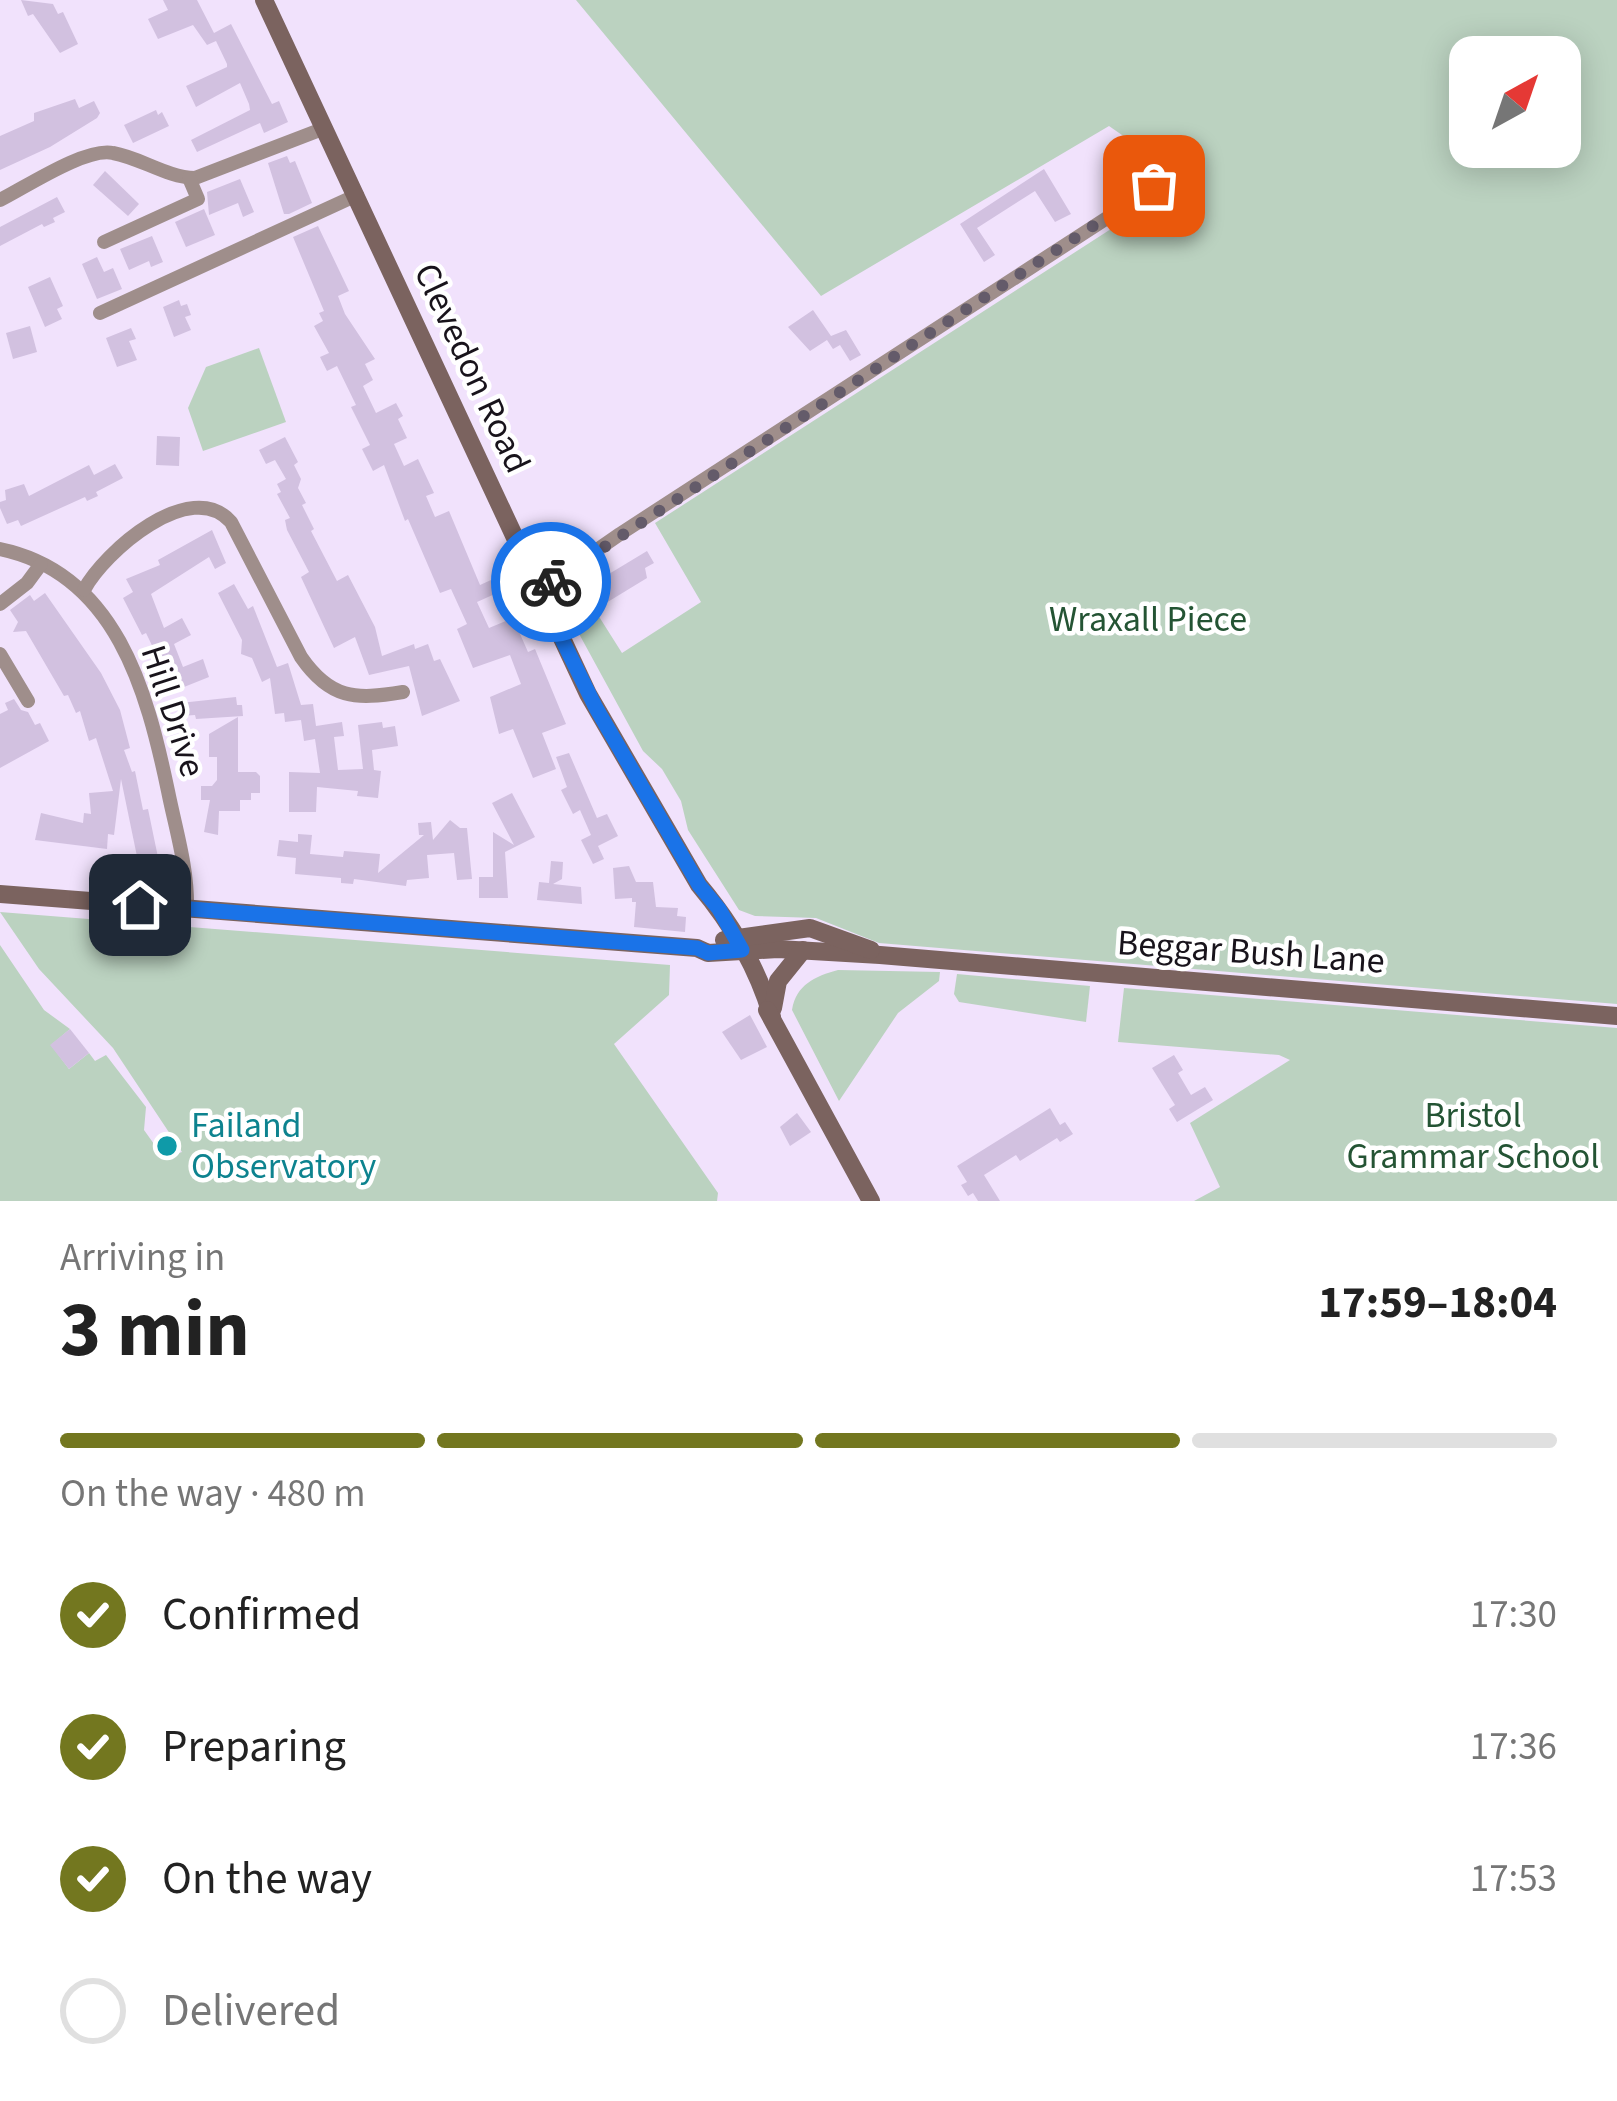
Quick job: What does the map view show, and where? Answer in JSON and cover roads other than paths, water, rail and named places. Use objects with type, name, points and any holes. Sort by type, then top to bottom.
[{"type":"main road","name":"Clevedon Road","points":[[264,0],[596,708],[699,885],[706,911],[763,986],[772,1017],[871,1201]]},
{"type":"main road","points":[[0,894],[697,948],[732,944]]},
{"type":"main road","name":"Beggar Bush Lane","points":[[732,944],[810,928],[880,955]]},
{"type":"main road","name":"Beggar Bush Lane","points":[[732,944],[1617,1016]]},
{"type":"main road","points":[[772,1017],[778,981],[803,950]]},
{"type":"street","points":[[0,200],[99,152],[116,153],[189,178],[325,128]]},
{"type":"street","points":[[538,591],[1144,194],[1168,173]]},
{"type":"street","points":[[104,242],[199,200],[189,178]]},
{"type":"street","points":[[100,313],[357,195]]},
{"type":"street","points":[[84,590],[104,560],[160,520],[188,508],[212,507],[231,522],[315,678],[341,693],[384,701],[403,692]]},
{"type":"street","name":"Hill Drive","points":[[0,549],[40,564],[84,590],[122,643],[147,702],[187,874],[187,909]]},
{"type":"street","points":[[0,604],[22,588],[40,564]]},
{"type":"street","points":[[0,654],[5,673],[28,701]]},
{"type":"place","name":"Failand Observatory","points":[[167,1146]]},
{"type":"park label","name":"Wraxall Piece","points":[[1148,619]]},
{"type":"park label","name":"Bristol Grammar School","points":[[1473,1136]]}]
